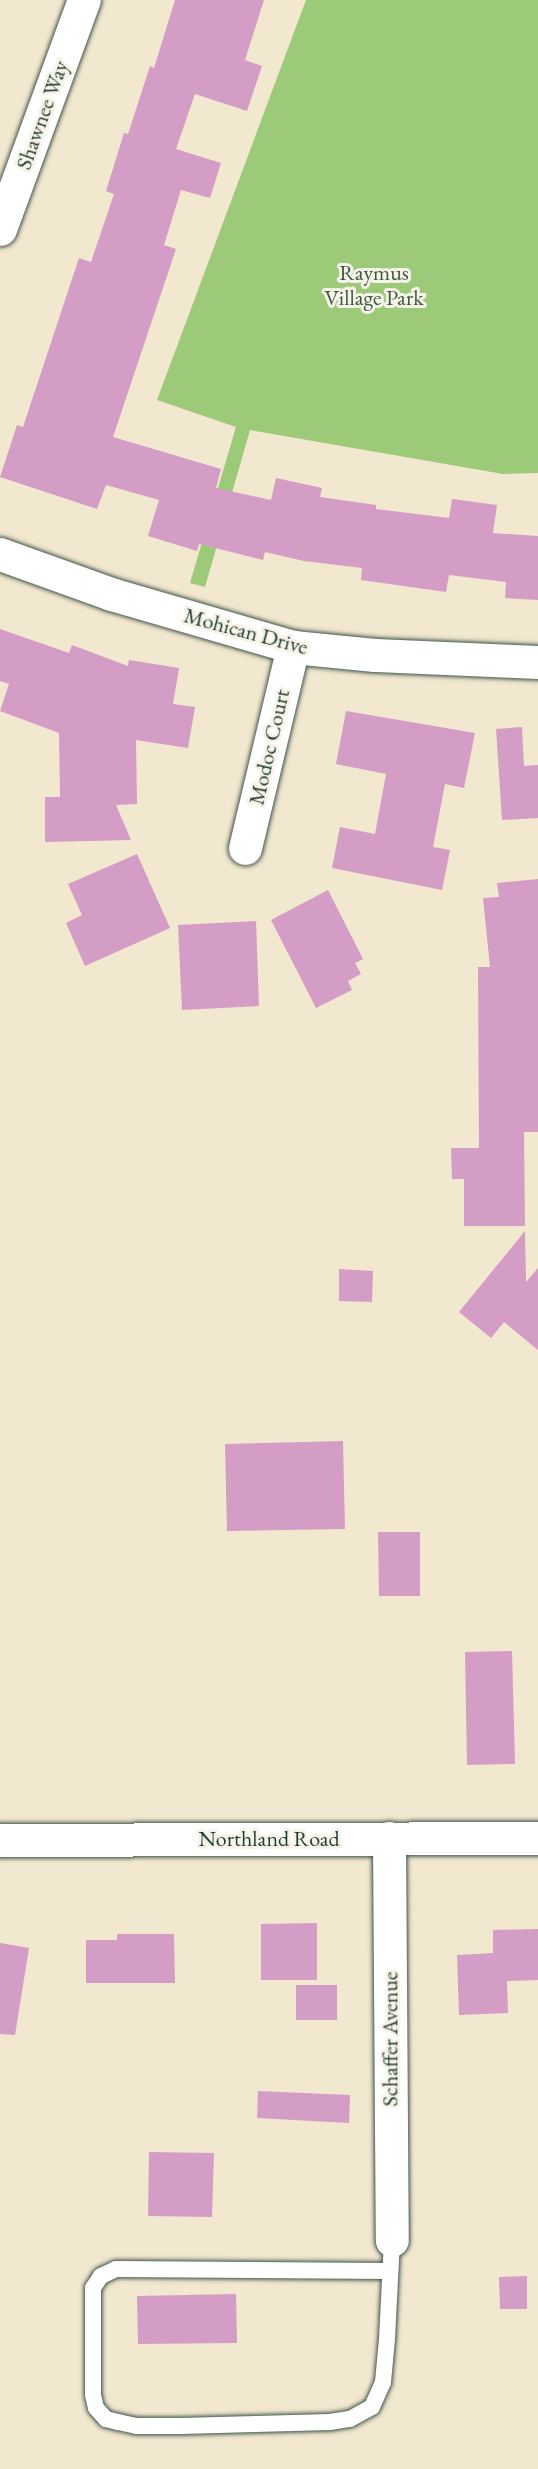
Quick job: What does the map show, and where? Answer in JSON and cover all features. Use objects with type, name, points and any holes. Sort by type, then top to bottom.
[{"type":"street","name":"Shawnee Way","points":[[0,229],[84,0]]},
{"type":"street","name":"Mohican Drive","points":[[0,554],[111,594],[293,647],[375,655],[538,662]]},
{"type":"street","name":"Modoc Court","points":[[245,848],[293,647]]},
{"type":"street","name":"Schaffer Avenue","points":[[389,1838],[391,2256]]},
{"type":"street","name":"Northland Road","points":[[0,1840],[538,1838]]},
{"type":"lane","points":[[391,2256],[382,2382],[372,2407],[350,2419],[330,2422],[137,2426],[106,2419],[96,2408],[93,2395],[93,2288],[101,2276],[116,2270],[391,2256]]},
{"type":"green space","name":"Raymus Village Park","points":[[306,0],[538,0],[538,473],[503,474],[250,430],[205,587],[190,583],[236,427],[157,400]]},
{"type":"building","points":[[175,0],[264,0],[245,60],[262,66],[247,111],[195,94],[176,149],[221,163],[210,198],[181,190],[164,245],[176,249],[113,437],[221,469],[216,488],[271,500],[276,478],[322,488],[320,497],[376,505],[376,509],[449,518],[452,499],[497,505],[493,533],[538,536],[538,600],[505,598],[506,582],[449,575],[446,592],[361,580],[362,568],[304,561],[265,552],[263,560],[199,544],[197,551],[148,536],[159,500],[106,485],[97,509],[0,477],[17,425],[23,427],[79,258],[91,262],[114,194],[106,191],[124,133],[128,134],[150,66],[154,68]]},
{"type":"building","points":[[0,629],[69,653],[72,645],[128,666],[129,660],[179,668],[173,704],[195,707],[188,748],[136,740],[137,804],[116,805],[131,840],[45,842],[45,797],[60,797],[59,733],[0,711],[9,684],[0,681]]},
{"type":"building","points":[[346,711],[475,733],[464,788],[445,784],[433,847],[450,850],[442,890],[332,868],[340,827],[375,834],[386,774],[336,764]]},
{"type":"building","points":[[522,727],[524,766],[538,765],[538,818],[502,820],[496,729]]},
{"type":"building","points":[[137,854],[170,928],[85,966],[66,923],[82,915],[68,884]]},
{"type":"building","points":[[538,879],[538,1132],[524,1132],[525,1226],[464,1226],[464,1179],[452,1179],[451,1148],[479,1148],[478,967],[490,967],[483,898],[499,897],[497,883]]},
{"type":"building","points":[[328,890],[363,959],[355,963],[361,974],[348,981],[352,990],[316,1008],[271,920]]},
{"type":"building","points":[[256,921],[259,1006],[182,1010],[178,925]]},
{"type":"building","points":[[525,1231],[526,1282],[538,1268],[538,1350],[504,1322],[491,1338],[459,1312]]},
{"type":"building","points":[[339,1269],[373,1271],[372,1302],[339,1301]]},
{"type":"building","points":[[343,1441],[345,1529],[227,1531],[225,1444]]},
{"type":"building","points":[[378,1532],[420,1532],[420,1596],[379,1596]]},
{"type":"building","points":[[512,1651],[515,1764],[467,1765],[465,1652]]},
{"type":"building","points":[[317,1923],[317,1980],[261,1980],[261,1924]]},
{"type":"building","points":[[538,1929],[538,1980],[507,1981],[508,2013],[459,2015],[457,1955],[493,1953],[493,1930]]},
{"type":"building","points":[[117,1934],[174,1934],[175,1983],[86,1983],[86,1940],[117,1940]]},
{"type":"building","points":[[0,1943],[29,1948],[15,2035],[0,2034]]},
{"type":"building","points":[[296,1985],[337,1985],[337,2020],[296,2020]]},
{"type":"building","points":[[258,2091],[350,2095],[349,2123],[257,2118]]},
{"type":"building","points":[[149,2152],[214,2153],[212,2217],[148,2216]]},
{"type":"building","points":[[527,2276],[527,2309],[500,2309],[499,2277]]},
{"type":"building","points":[[236,2294],[237,2343],[138,2344],[137,2296]]}]
